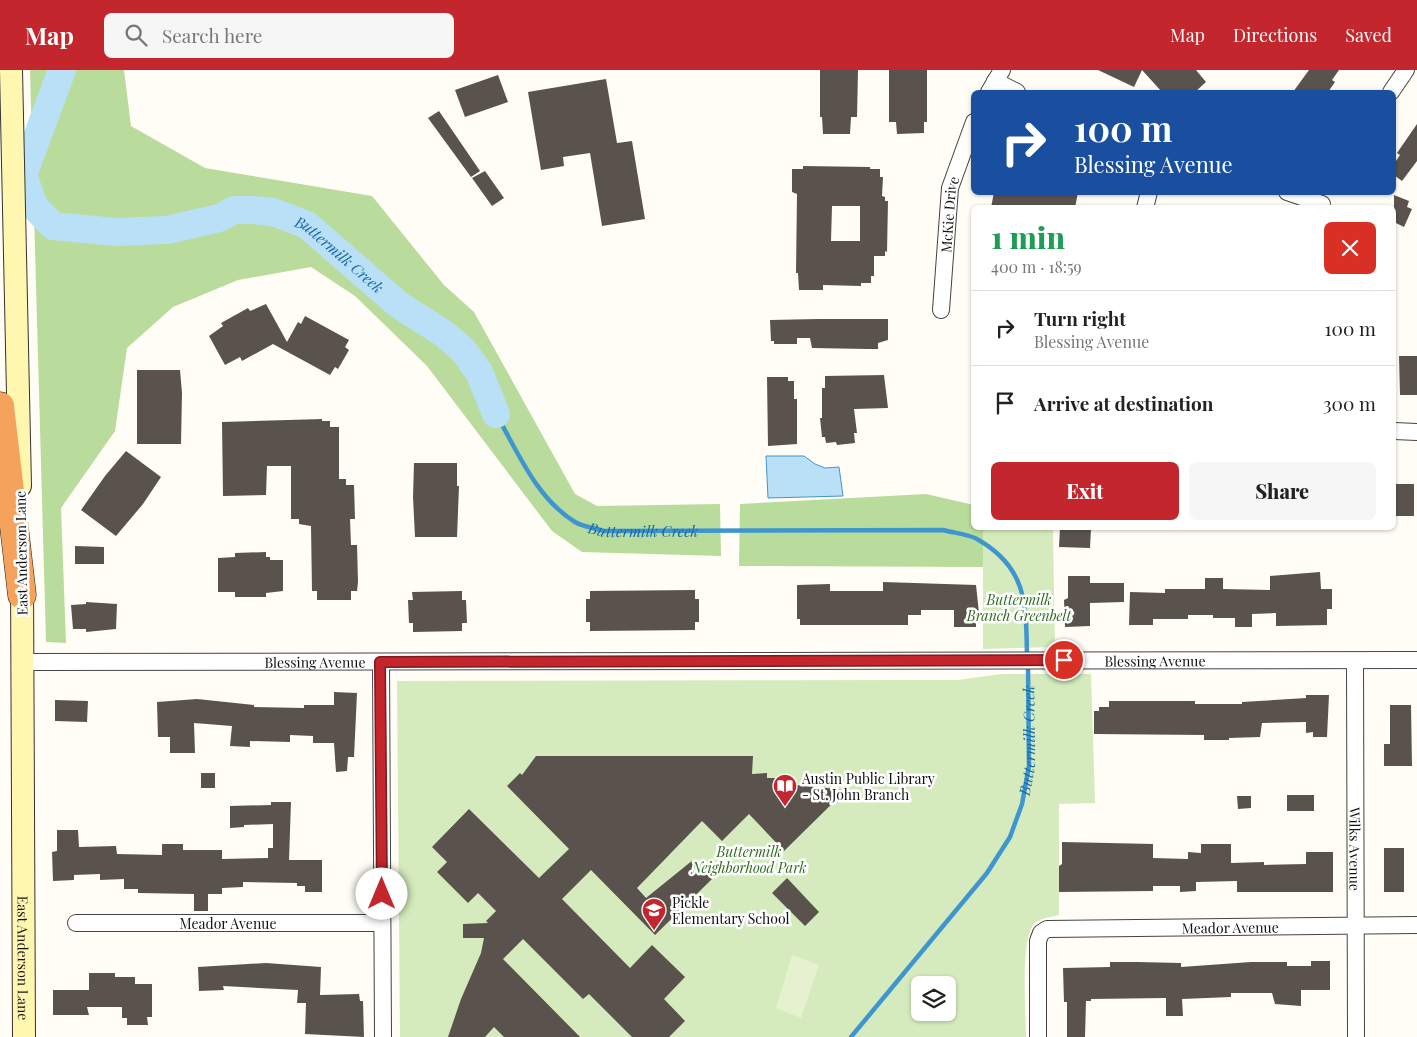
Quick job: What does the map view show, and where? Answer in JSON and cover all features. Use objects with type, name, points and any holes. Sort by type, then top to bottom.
[{"type":"highway","points":[[0,406],[22,595]]},
{"type":"main road","name":"East Anderson Lane","points":[[11,70],[18,286],[23,662],[24,1037]]},
{"type":"street","points":[[1392,90],[1406,70]]},
{"type":"street","points":[[996,81],[1013,90]]},
{"type":"street","name":"McKie Drive","points":[[941,310],[950,188],[971,130]]},
{"type":"street","points":[[1299,195],[1323,201]]},
{"type":"street","points":[[1396,431],[1417,432]]},
{"type":"street","name":"Blessing Avenue","points":[[23,662],[1417,660]]},
{"type":"street","name":"Wilks Avenue","points":[[1355,661],[1356,1037]]},
{"type":"street","points":[[380,662],[383,1037]]},
{"type":"street","name":"Meador Avenue","points":[[76,924],[382,923]]},
{"type":"street","name":"Meador Avenue","points":[[1038,1037],[1038,940],[1043,931],[1055,928],[1417,925]]},
{"type":"green space","points":[[30,70],[124,70],[131,126],[205,168],[372,196],[444,285],[474,312],[575,494],[597,506],[720,504],[721,556],[582,552],[552,531],[427,366],[355,296],[311,267],[238,280],[173,307],[127,348],[115,431],[61,508],[66,643],[46,642]]},
{"type":"green space","points":[[926,494],[971,504],[971,530],[983,530],[983,567],[739,566],[740,504]]},
{"type":"green space","name":"Buttermilk Branch Greenbelt","points":[[983,530],[1053,530],[1055,647],[983,649]]},
{"type":"green space","name":"Buttermilk Neighborhood Park","points":[[1001,674],[1091,674],[1095,803],[1059,804],[1059,915],[1039,920],[1034,924],[1030,932],[1025,960],[1026,1037],[400,1037],[397,681],[958,680]]},
{"type":"green space","points":[[792,955],[819,965],[801,1018],[776,1008]]},
{"type":"water","points":[[766,456],[804,456],[825,468],[839,467],[843,496],[768,498]]},
{"type":"building","points":[[820,70],[858,70],[857,117],[851,117],[850,134],[823,134],[822,117],[820,117]]},
{"type":"building","points":[[889,70],[927,70],[927,122],[924,122],[924,133],[897,134],[896,122],[889,122]]},
{"type":"building","points":[[1098,70],[1142,70],[1134,87]]},
{"type":"building","points":[[1142,70],[1196,70],[1206,82],[1197,90],[1160,90]]},
{"type":"building","points":[[1309,70],[1339,70],[1332,80],[1335,82],[1329,90],[1294,90]]},
{"type":"building","points":[[498,75],[508,102],[465,117],[455,90]]},
{"type":"building","points":[[606,79],[617,143],[632,141],[645,219],[602,226],[590,153],[563,157],[564,166],[541,170],[528,92]]},
{"type":"building","points":[[439,111],[480,171],[471,177],[428,118]]},
{"type":"building","points":[[1417,124],[1417,161],[1402,181],[1396,176],[1396,161],[1400,155],[1397,153]]},
{"type":"building","points":[[803,166],[870,167],[870,169],[880,169],[880,177],[883,177],[882,196],[885,197],[885,201],[888,201],[887,252],[885,251],[885,256],[874,256],[874,276],[871,276],[871,283],[861,283],[861,286],[823,285],[823,290],[799,290],[798,273],[796,273],[797,194],[792,192],[792,169],[803,169]],"holes":[[[832,206],[860,206],[860,241],[831,241]]]},
{"type":"building","points":[[485,171],[504,198],[492,206],[472,178]]},
{"type":"building","points":[[993,195],[1077,195],[1076,205],[992,205]]},
{"type":"building","points":[[1394,195],[1409,201],[1407,207],[1412,209],[1404,227],[1396,223],[1396,205],[1394,205]]},
{"type":"building","points":[[266,304],[287,342],[298,322],[301,324],[305,316],[349,340],[345,347],[349,350],[338,369],[335,367],[330,375],[273,344],[242,361],[240,357],[225,365],[209,336],[223,326],[221,323],[248,308],[250,311]]},
{"type":"building","points":[[888,319],[888,340],[878,343],[878,349],[812,348],[810,338],[797,338],[797,344],[774,344],[774,341],[771,341],[770,320]]},
{"type":"building","points":[[1399,356],[1417,356],[1417,395],[1400,395]]},
{"type":"building","points":[[137,370],[180,370],[182,393],[181,444],[137,444]]},
{"type":"building","points":[[884,375],[888,408],[854,409],[857,433],[854,433],[855,443],[837,445],[836,442],[826,443],[825,437],[822,437],[820,418],[822,418],[822,388],[825,388],[825,376]]},
{"type":"building","points":[[767,377],[788,377],[788,381],[794,381],[794,399],[797,399],[797,444],[768,446]]},
{"type":"building","points":[[322,419],[322,421],[330,421],[330,427],[339,427],[339,479],[346,479],[346,485],[354,485],[355,519],[350,519],[351,545],[357,545],[358,582],[357,591],[351,591],[351,600],[317,600],[317,591],[312,591],[311,526],[299,524],[299,519],[291,519],[291,466],[267,466],[266,495],[223,496],[222,422]]},
{"type":"building","points":[[126,451],[161,477],[143,504],[116,536],[81,510],[105,476]]},
{"type":"building","points":[[414,463],[457,463],[457,486],[459,486],[457,537],[415,537]]},
{"type":"building","points":[[1396,484],[1414,484],[1414,516],[1396,516]]},
{"type":"building","points":[[1060,530],[1091,530],[1090,548],[1059,547]]},
{"type":"building","points":[[75,546],[104,547],[104,564],[75,564]]},
{"type":"building","points":[[266,552],[266,557],[270,557],[270,560],[283,560],[283,591],[266,593],[266,597],[235,597],[235,592],[218,592],[218,558],[235,557],[235,553]]},
{"type":"building","points":[[1320,572],[1321,589],[1332,589],[1332,609],[1327,609],[1327,625],[1276,626],[1276,613],[1252,614],[1252,627],[1235,627],[1235,618],[1213,618],[1213,615],[1188,615],[1188,619],[1153,619],[1153,625],[1129,625],[1130,592],[1165,593],[1165,589],[1205,589],[1205,578],[1223,578],[1223,589],[1270,590],[1270,576]]},
{"type":"building","points":[[1068,576],[1090,576],[1090,583],[1124,583],[1124,602],[1090,603],[1090,626],[1065,627],[1064,600],[1068,598]]},
{"type":"building","points":[[883,582],[976,585],[979,613],[976,614],[976,627],[954,627],[954,610],[921,610],[921,615],[908,615],[908,625],[800,625],[800,619],[797,619],[797,585],[830,584],[830,591],[883,591]]},
{"type":"building","points":[[695,590],[695,599],[699,599],[699,622],[695,622],[695,630],[590,631],[590,622],[586,622],[586,599],[590,599],[590,591]]},
{"type":"building","points":[[462,591],[462,600],[466,600],[467,623],[462,623],[462,631],[413,632],[413,623],[409,623],[408,600],[413,600],[412,592]]},
{"type":"building","points":[[86,602],[117,604],[116,629],[86,632],[86,629],[73,629],[71,605],[86,604]]},
{"type":"building","points":[[334,692],[357,693],[354,757],[348,757],[347,771],[336,772],[334,743],[313,743],[313,736],[290,735],[290,742],[250,741],[250,747],[230,746],[232,726],[194,723],[195,753],[170,753],[170,737],[158,737],[157,702],[197,699],[254,705],[254,707],[304,708],[304,705],[334,705]]},
{"type":"building","points":[[1306,695],[1329,695],[1327,737],[1313,737],[1313,732],[1306,733],[1306,722],[1262,723],[1260,737],[1229,738],[1229,740],[1204,740],[1204,735],[1094,734],[1094,711],[1099,711],[1099,707],[1109,707],[1109,701],[1195,701],[1195,704],[1242,704],[1242,702],[1306,698]]},
{"type":"building","points":[[55,700],[88,701],[87,722],[55,721]]},
{"type":"building","points":[[1390,705],[1411,705],[1412,766],[1384,766],[1384,744],[1390,744]]},
{"type":"building","points":[[536,756],[753,756],[752,774],[767,773],[767,778],[785,778],[786,784],[846,790],[784,851],[749,814],[722,841],[702,821],[637,888],[646,898],[693,860],[712,879],[655,935],[591,870],[562,899],[630,968],[652,945],[685,977],[664,999],[685,1021],[669,1037],[632,1037],[589,994],[583,999],[523,939],[503,959],[580,1037],[504,1037],[494,1027],[485,1037],[448,1037],[461,999],[481,953],[484,938],[463,938],[463,924],[488,923],[486,921],[496,911],[478,893],[468,903],[437,872],[447,862],[432,847],[469,809],[539,878],[569,849],[507,786],[520,773],[522,775]]},
{"type":"building","points":[[201,773],[215,773],[215,788],[201,788]]},
{"type":"building","points":[[1287,795],[1314,795],[1314,811],[1287,811]]},
{"type":"building","points":[[1237,796],[1251,796],[1251,808],[1238,809]]},
{"type":"building","points":[[271,802],[291,802],[289,860],[322,860],[322,892],[305,892],[305,886],[297,886],[297,883],[243,882],[243,887],[222,888],[222,894],[208,894],[208,911],[194,911],[194,894],[138,893],[138,889],[124,889],[124,879],[100,880],[100,874],[74,875],[74,880],[53,881],[52,852],[57,851],[57,830],[78,830],[79,847],[116,846],[117,854],[162,855],[162,844],[183,844],[183,850],[222,850],[222,859],[268,858],[268,848],[273,848],[273,824],[244,825],[244,827],[230,828],[230,806],[271,805]]},
{"type":"building","points":[[1062,842],[1153,844],[1153,858],[1188,859],[1188,852],[1201,853],[1201,844],[1231,844],[1231,863],[1264,862],[1264,865],[1306,864],[1306,852],[1333,852],[1333,892],[1237,892],[1237,881],[1196,882],[1196,891],[1180,892],[1180,886],[1153,886],[1153,891],[1059,892],[1059,866],[1062,864]]},
{"type":"building","points":[[1384,848],[1404,848],[1404,892],[1384,892]]},
{"type":"building","points":[[787,878],[819,912],[805,926],[772,893]]},
{"type":"building","points":[[1311,961],[1330,961],[1330,990],[1301,990],[1301,1006],[1275,1004],[1272,993],[1231,993],[1231,997],[1182,999],[1183,1016],[1166,1016],[1166,998],[1091,999],[1091,1001],[1086,1001],[1085,1037],[1067,1037],[1067,1002],[1064,1002],[1063,968],[1110,967],[1110,962],[1181,963],[1181,967],[1251,962],[1287,962],[1287,966],[1311,966]]},
{"type":"building","points":[[266,963],[321,967],[320,995],[359,994],[360,1001],[363,1001],[364,1037],[305,1034],[306,1003],[297,1003],[298,990],[223,986],[224,990],[199,991],[198,967]]},
{"type":"building","points":[[89,973],[115,973],[115,977],[135,977],[135,984],[152,984],[152,1017],[147,1017],[148,1025],[127,1025],[127,1018],[122,1018],[122,1007],[87,1007],[89,1015],[53,1015],[53,990],[89,990]]},
{"type":"waterway","name":"Buttermilk Creek","points":[[62,70],[23,175],[34,206],[53,226],[116,232],[167,230],[219,218],[234,210],[273,212],[307,225],[399,305],[443,333],[463,350],[479,372],[496,414]]},
{"type":"waterway","name":"Buttermilk Creek","points":[[496,414],[520,459],[549,500],[575,522],[604,531],[943,530],[973,537],[994,550],[1015,575],[1021,589],[1024,604],[1027,657]]},
{"type":"waterway","name":"Buttermilk Creek","points":[[851,1037],[987,873],[1010,837],[1022,804],[1029,766],[1028,664]]},
{"type":"place","name":"Austin Public Library - St. John Branch","points":[[785,807]]},
{"type":"place","name":"Pickle Elementary School","points":[[654,931]]},
{"type":"route","points":[[382,894],[380,662],[1064,660]]}]
